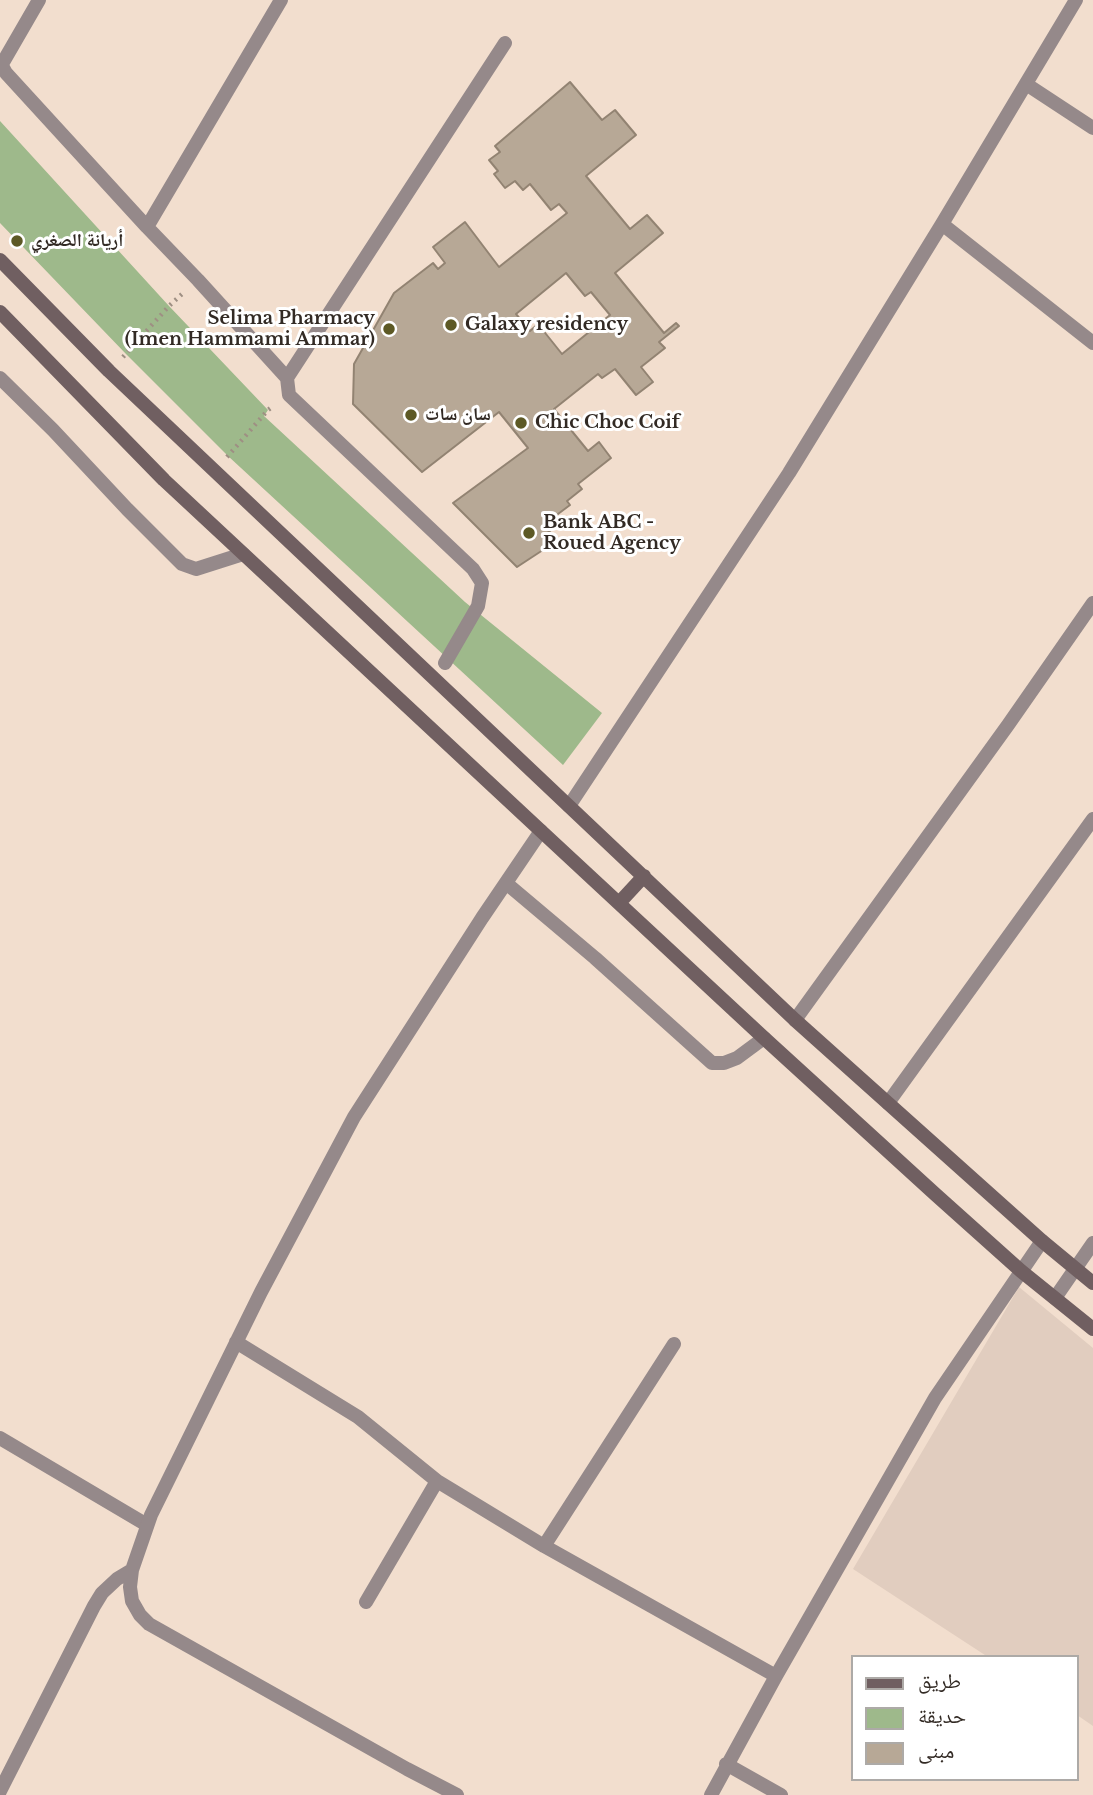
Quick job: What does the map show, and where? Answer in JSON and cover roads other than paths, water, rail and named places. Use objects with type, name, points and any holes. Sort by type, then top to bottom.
[{"type":"street","points":[[39,0],[1,63],[6,73],[287,378],[289,395],[473,569],[482,583],[478,606],[445,663]]},
{"type":"street","points":[[147,227],[281,0]]},
{"type":"street","points":[[569,806],[789,473],[1076,0]]},
{"type":"street","points":[[287,378],[505,43]]},
{"type":"street","points":[[1026,85],[1093,128]]},
{"type":"street","points":[[942,224],[1093,343]]},
{"type":"street","points":[[0,260],[109,370],[795,1020],[1042,1241],[1093,1283]]},
{"type":"street","points":[[0,313],[164,480],[243,554],[764,1038],[1021,1271],[1093,1329]]},
{"type":"street","points":[[0,378],[54,430],[182,564],[196,569],[243,554]]},
{"type":"street","points":[[795,1020],[1093,603]]},
{"type":"street","points":[[888,1103],[1093,819]]},
{"type":"street","points":[[457,1795],[149,1624],[132,1601],[130,1587],[132,1570],[147,1525],[267,1280],[354,1117],[541,831]]},
{"type":"street","points":[[619,903],[644,876]]},
{"type":"street","points":[[506,883],[712,1063],[724,1063],[737,1058],[764,1038]]},
{"type":"street","points":[[711,1795],[726,1764],[935,1398],[1042,1241]]},
{"type":"street","points":[[1055,1298],[1093,1242]]},
{"type":"street","points":[[236,1342],[358,1417],[437,1481],[544,1546],[776,1676]]},
{"type":"street","points":[[544,1546],[674,1344]]},
{"type":"street","points":[[0,1438],[147,1525]]},
{"type":"street","points":[[366,1602],[437,1481]]},
{"type":"street","points":[[0,1791],[94,1606],[102,1593],[132,1570]]},
{"type":"street","points":[[726,1764],[781,1795]]},
{"type":"place","name":"أريانة الصغري","points":[[17,241]]},
{"type":"place","name":"Galaxy residency","points":[[451,325]]},
{"type":"place","name":"Selima Pharmacy (Imen Hammami Ammar)","points":[[389,329]]},
{"type":"place","name":"سان سات","points":[[411,415]]},
{"type":"place","name":"Chic Choc Coif","points":[[521,423]]},
{"type":"place","name":"Bank ABC - Roued Agency","points":[[529,533]]}]
